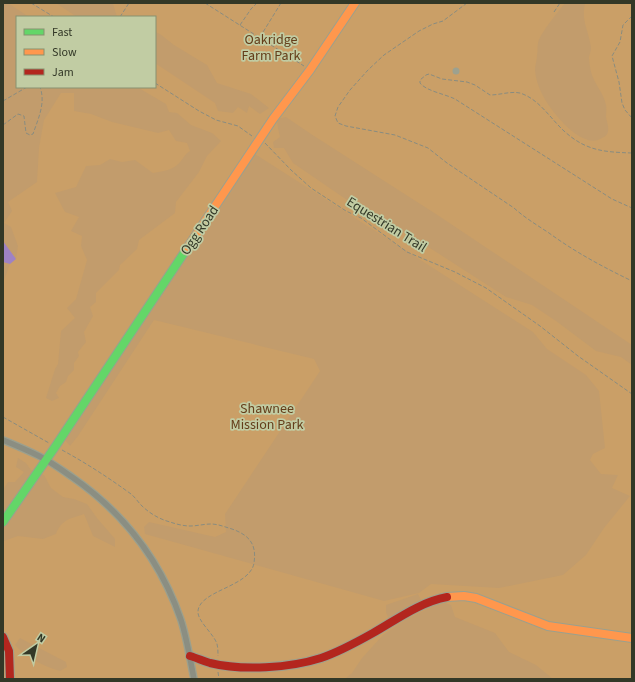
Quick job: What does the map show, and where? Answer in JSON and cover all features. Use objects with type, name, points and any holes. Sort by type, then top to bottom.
[{"type":"street","name":"Ogg Road","points":[[3,522],[55,447],[260,138],[310,70],[355,3]]},
{"type":"street","points":[[3,440],[46,460],[92,492],[107,505],[139,540],[162,574],[172,596],[181,620],[194,679]]},
{"type":"street","points":[[190,656],[210,663],[238,666],[286,664],[319,658],[344,648],[434,600],[453,596],[469,597],[485,601],[531,621],[548,626],[632,638]]},
{"type":"street","points":[[3,637],[8,644],[10,679]]},
{"type":"path","points":[[31,3],[52,16]]},
{"type":"path","points":[[121,16],[129,3]]},
{"type":"path","points":[[205,3],[310,70]]},
{"type":"path","points":[[240,25],[251,8],[257,3]]},
{"type":"path","points":[[260,37],[281,3]]},
{"type":"path","points":[[467,3],[443,21],[419,31],[384,55],[368,70],[344,98],[335,113],[336,119],[338,122],[346,126],[395,135],[428,148],[447,163],[514,208],[524,217],[565,245],[632,281]]},
{"type":"path","points":[[554,12],[560,3]]},
{"type":"path","points":[[632,16],[623,25],[620,42],[612,56],[622,103],[625,110],[632,118]]},
{"type":"path","points":[[632,153],[599,151],[587,146],[573,138],[539,105],[519,93],[490,95],[475,85],[467,82],[442,79],[430,74],[426,75],[420,80],[420,83],[426,89],[455,99],[612,199],[632,208]]},
{"type":"path","name":"Equestrian Trail","points":[[156,84],[216,120],[238,126],[250,135],[260,138],[311,188],[360,218],[407,252],[455,272],[486,288],[632,394]]},
{"type":"path","points":[[3,101],[25,88]]},
{"type":"path","points":[[3,125],[18,114],[24,116],[26,133],[30,135],[33,134],[43,101],[43,94],[40,88]]},
{"type":"path","points":[[3,417],[27,429],[55,447],[95,469],[132,496],[149,512],[158,518],[182,525],[191,526],[211,524],[224,526],[240,532],[250,540],[254,555],[254,563],[249,574],[210,596],[200,605],[198,610],[201,619],[218,646],[219,679]]},
{"type":"green space","name":"Shawnee Mission Park","points":[[3,3],[632,3],[632,679],[3,679]]},
{"type":"shaded area","points":[[3,3],[8,3],[28,16],[16,16],[16,88],[139,88],[166,104],[169,112],[177,113],[191,125],[212,133],[221,141],[207,156],[199,172],[176,202],[175,213],[139,240],[137,249],[120,265],[119,270],[96,293],[96,302],[90,307],[93,316],[84,332],[86,342],[78,352],[79,356],[74,363],[74,370],[56,393],[59,398],[52,401],[46,398],[58,364],[61,331],[75,318],[67,308],[76,299],[87,260],[81,246],[82,236],[71,231],[79,217],[65,212],[55,193],[76,187],[86,166],[100,165],[110,159],[122,162],[135,160],[153,173],[168,170],[178,164],[190,151],[187,143],[176,141],[169,130],[158,133],[112,122],[91,114],[74,111],[74,93],[61,93],[44,120],[39,148],[37,182],[8,202],[12,211],[4,223],[11,227],[18,246],[16,259],[3,241]]},
{"type":"shaded area","points":[[56,3],[111,3],[113,4],[117,16],[76,16]]},
{"type":"shaded area","points":[[565,3],[585,3],[584,16],[591,48],[589,57],[592,76],[605,101],[608,128],[606,136],[596,140],[590,140],[577,135],[561,121],[545,100],[537,83],[535,68],[539,39]]},
{"type":"shaded area","points":[[156,32],[207,65],[217,83],[251,94],[269,108],[260,114],[249,106],[247,113],[238,107],[233,113],[218,111],[215,103],[156,64]]},
{"type":"shaded area","points":[[286,117],[439,216],[632,345],[632,365],[621,357],[596,351],[532,305],[506,297],[433,250],[347,200],[293,163],[284,148],[274,148],[273,142],[280,137],[277,119]]},
{"type":"shaded area","points":[[255,154],[533,332],[547,349],[586,375],[599,391],[605,448],[593,454],[590,460],[601,474],[618,475],[612,488],[630,496],[604,528],[586,555],[563,575],[499,588],[431,584],[419,593],[384,601],[145,534],[144,527],[149,522],[215,537],[226,532],[225,514],[320,371],[314,359],[154,320],[78,436],[70,446],[65,440]]},
{"type":"shaded area","points":[[3,241],[16,259],[10,264],[3,262]]},
{"type":"shaded area","points":[[3,262],[10,264],[3,283]]},
{"type":"shaded area","points":[[18,458],[26,463],[31,470],[44,475],[51,488],[63,497],[87,504],[115,539],[115,547],[93,536],[84,514],[67,520],[61,525],[56,534],[43,539],[18,536],[4,541],[3,543],[3,490],[8,482],[15,482],[24,472],[16,467]]},
{"type":"shaded area","points":[[418,594],[421,600],[389,620],[386,612],[386,605]]},
{"type":"shaded area","points":[[442,602],[451,605],[455,617],[495,633],[509,652],[536,665],[553,679],[345,679],[352,673],[362,658],[383,635],[407,619]]},
{"type":"shaded area","points":[[20,638],[66,662],[67,667],[60,671],[47,667],[30,658],[15,645]]},
{"type":"building","points":[[456,68],[459,71],[456,74],[453,71]]},
{"type":"traffic: fast","points":[[3,522],[55,447],[186,250]]},
{"type":"traffic: slow","points":[[186,250],[273,119],[310,70],[355,3]]},
{"type":"traffic: slow","points":[[447,597],[464,596],[476,598],[548,626],[632,638]]},
{"type":"traffic: jam","points":[[190,656],[210,663],[251,668],[281,666],[309,661],[341,650],[418,607],[437,599],[447,597]]},
{"type":"traffic: jam","points":[[3,637],[9,651],[10,679]]},
{"type":"park label","name":"Oakridge Farm Park","points":[[271,48]]}]
